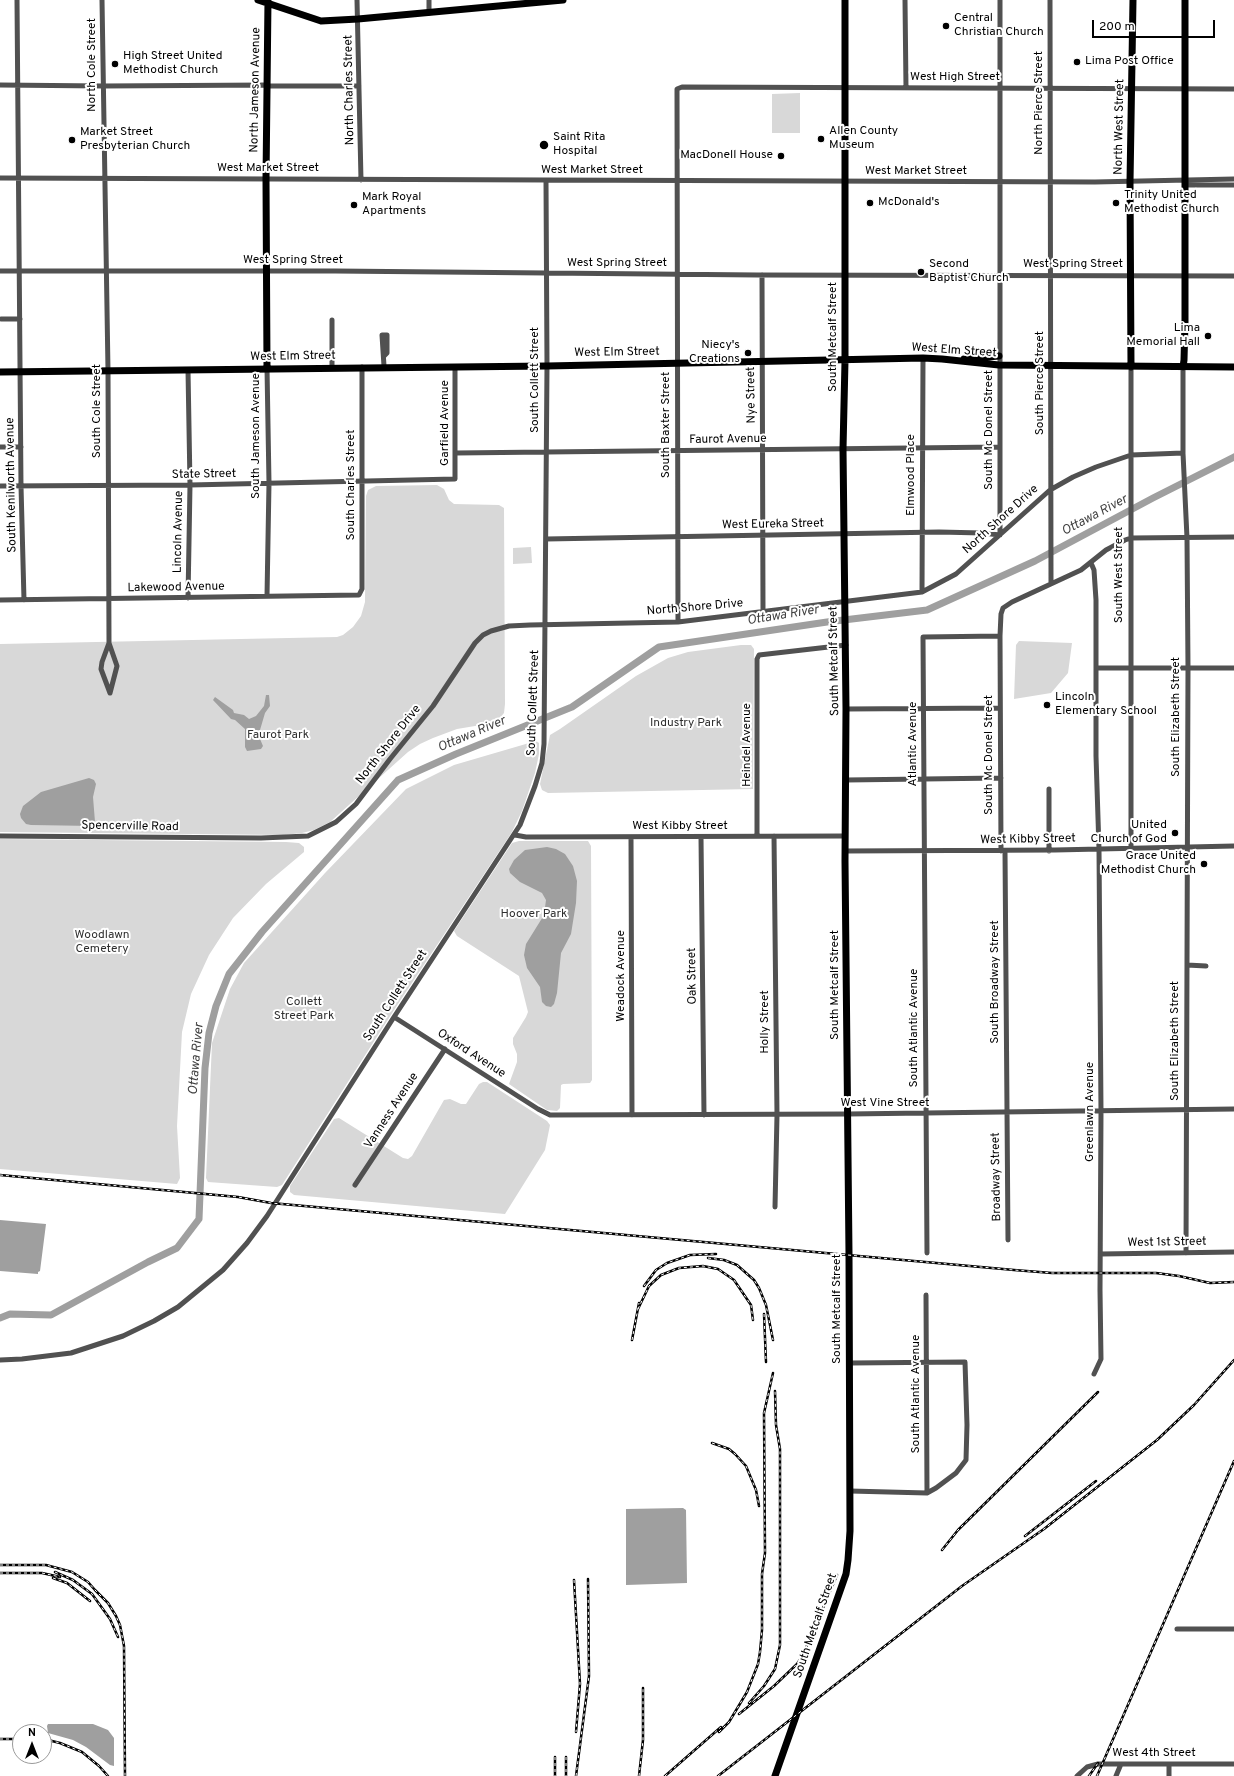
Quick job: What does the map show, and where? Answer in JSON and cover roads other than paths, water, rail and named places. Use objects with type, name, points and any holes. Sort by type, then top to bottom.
[{"type":"main road","points":[[258,0],[268,2],[321,21],[358,20],[563,0]]},
{"type":"main road","name":"South Metcalf Street","points":[[775,1776],[846,1574],[848,1560],[850,1491],[850,1363],[845,851],[846,634],[843,449],[845,361],[845,0]]},
{"type":"main road","name":"North West Street","points":[[1130,182],[1133,0]]},
{"type":"main road","name":"South Elizabeth Street","points":[[1183,367],[1185,0]]},
{"type":"main road","name":"North Jameson Avenue","points":[[266,179],[268,2]]},
{"type":"main road","name":"South Jameson Avenue","points":[[266,179],[268,368]]},
{"type":"main road","name":"South West Street","points":[[1130,182],[1131,367]]},
{"type":"main road","points":[[956,360],[999,356]]},
{"type":"main road","name":"West Elm Street","points":[[0,372],[384,366],[547,366],[677,362],[845,361],[923,358],[999,365],[1234,367]]},
{"type":"street","name":"South Kenilworth Avenue","points":[[17,0],[21,486],[24,600]]},
{"type":"street","name":"North Cole Street","points":[[102,0],[104,179]]},
{"type":"street","name":"North Charles Street","points":[[357,0],[361,180]]},
{"type":"street","points":[[428,13],[429,0]]},
{"type":"street","points":[[905,0],[906,88]]},
{"type":"street","name":"South Mc Donel Street","points":[[1000,0],[1000,535]]},
{"type":"street","name":"North Pierce Street","points":[[1050,0],[1051,182]]},
{"type":"street","points":[[0,85],[359,86]]},
{"type":"street","name":"West High Street","points":[[676,90],[682,88],[1234,89]]},
{"type":"street","name":"South Baxter Street","points":[[676,90],[678,622]]},
{"type":"street","name":"West Market Street","points":[[0,178],[1000,182],[1130,182],[1184,181],[1189,179],[1234,179]]},
{"type":"street","name":"South Cole Street","points":[[104,179],[108,370],[109,644],[117,666],[110,692],[101,669],[109,644]]},
{"type":"street","name":"South Collett Street","points":[[0,1360],[71,1353],[123,1336],[160,1318],[192,1296],[223,1270],[252,1236],[394,1017],[515,835],[535,786],[542,763],[544,744],[547,366],[546,181]]},
{"type":"street","name":"West Market Street","points":[[1184,181],[1188,185],[1234,185]]},
{"type":"street","name":"South Pierce Street","points":[[1051,182],[1051,584]]},
{"type":"street","name":"West Spring Street","points":[[0,271],[1234,276]]},
{"type":"street","name":"Nye Street","points":[[762,275],[763,611]]},
{"type":"street","points":[[1,319],[20,319]]},
{"type":"street","points":[[332,320],[332,367]]},
{"type":"street","points":[[384,356],[384,366]]},
{"type":"street","name":"Elmwood Place","points":[[922,592],[923,358]]},
{"type":"street","name":"South Charles Street","points":[[352,595],[359,595],[362,591],[362,367]]},
{"type":"street","name":"Garfield Avenue","points":[[455,367],[455,479]]},
{"type":"street","name":"South West Street","points":[[1131,367],[1131,849]]},
{"type":"street","name":"South Elizabeth Street","points":[[1183,367],[1183,472],[1187,538],[1188,668],[1186,1253]]},
{"type":"street","name":"South Jameson Avenue","points":[[267,596],[269,483],[268,368]]},
{"type":"street","name":"Lincoln Avenue","points":[[188,370],[190,485],[188,598]]},
{"type":"street","points":[[0,447],[21,447]]},
{"type":"street","name":"Faurot Avenue","points":[[456,453],[1000,447]]},
{"type":"street","name":"North Shore Drive","points":[[261,838],[308,836],[336,822],[356,804],[390,759],[425,717],[479,638],[491,631],[503,627],[678,622],[922,592],[956,574],[1050,490],[1086,471],[1131,455],[1183,453]]},
{"type":"street","name":"State Street","points":[[0,486],[190,485],[455,479]]},
{"type":"street","name":"West Eureka Street","points":[[546,539],[923,533],[982,533],[1000,535]]},
{"type":"street","points":[[1051,584],[1081,570],[1113,545],[1131,538],[1234,537]]},
{"type":"street","name":"Greenlawn Avenue","points":[[1091,563],[1094,570],[1095,582],[1096,756],[1100,849],[1100,1254],[1102,1358],[1094,1374]]},
{"type":"street","name":"South Mc Donel Street","points":[[1003,851],[1000,708],[1001,614],[1003,608],[1012,602],[1051,584]]},
{"type":"street","name":"Lakewood Avenue","points":[[0,600],[352,595]]},
{"type":"street","name":"Atlantic Avenue","points":[[924,851],[923,637],[1000,636]]},
{"type":"street","name":"Heindel Avenue","points":[[757,836],[757,659],[759,655],[846,645]]},
{"type":"street","points":[[1096,668],[1234,668]]},
{"type":"street","points":[[846,709],[1000,708]]},
{"type":"street","points":[[846,780],[1001,778]]},
{"type":"street","points":[[1049,789],[1049,850]]},
{"type":"street","name":"West Kibby Street","points":[[515,835],[526,837],[845,836]]},
{"type":"street","name":"Spencerville Road","points":[[0,836],[261,838]]},
{"type":"street","name":"Holly Street","points":[[774,836],[776,1115],[775,1207]]},
{"type":"street","name":"Weadock Avenue","points":[[631,837],[632,1115]]},
{"type":"street","name":"Oak Street","points":[[701,837],[704,1115]]},
{"type":"street","name":"West Kibby Street","points":[[845,851],[1003,851],[1234,846]]},
{"type":"street","name":"South Atlantic Avenue","points":[[924,851],[927,1253]]},
{"type":"street","name":"South Broadway Street","points":[[1003,851],[1007,1113]]},
{"type":"street","points":[[1187,965],[1206,966]]},
{"type":"street","name":"Oxford Avenue","points":[[394,1017],[538,1109]]},
{"type":"street","name":"Vanness Avenue","points":[[355,1185],[445,1049]]},
{"type":"street","name":"West Vine Street","points":[[538,1109],[550,1114],[632,1115],[925,1114],[1187,1111],[1234,1109]]},
{"type":"street","name":"Broadway Street","points":[[1007,1113],[1008,1240]]},
{"type":"street","name":"West 1st Street","points":[[1100,1254],[1234,1252]]},
{"type":"street","name":"South Atlantic Avenue","points":[[926,1295],[927,1493]]},
{"type":"street","points":[[850,1363],[965,1362],[967,1439],[967,1457],[961,1467],[947,1480],[927,1493],[850,1491]]},
{"type":"street","points":[[1177,1629],[1234,1629]]},
{"type":"street","points":[[1116,1776],[1121,1764]]},
{"type":"street","points":[[1169,1764],[1169,1776]]},
{"type":"street","name":"West 4th Street","points":[[1078,1776],[1092,1765],[1234,1764]]},
{"type":"waterway","name":"Ottawa River","points":[[0,1318],[10,1314],[51,1315],[148,1262],[177,1248],[199,1219],[205,1068],[209,1033],[216,1006],[229,974],[262,932],[398,780],[456,754],[572,707],[659,647],[827,622],[927,610],[1035,561],[1234,457]]},
{"type":"railway","points":[[0,1175],[238,1197],[271,1203],[1014,1270],[1052,1273],[1156,1273],[1179,1276],[1210,1283],[1234,1282]]},
{"type":"railway","points":[[644,1286],[656,1270],[667,1263],[690,1255],[716,1254]]},
{"type":"railway","points":[[708,1258],[724,1260],[737,1265],[754,1280],[766,1305],[773,1340]]},
{"type":"railway","points":[[638,1309],[649,1286],[661,1275],[679,1268],[703,1266],[718,1269],[734,1280],[751,1305],[753,1320]]},
{"type":"railway","points":[[632,1340],[639,1303]]},
{"type":"railway","points":[[764,1314],[766,1362]]},
{"type":"railway","points":[[718,1776],[962,1586],[1044,1529],[1157,1440],[1194,1405],[1234,1360]]},
{"type":"railway","points":[[719,1732],[729,1722],[747,1692],[758,1664],[760,1652],[762,1630],[762,1574],[765,1553],[764,1413],[773,1373]]},
{"type":"railway","points":[[749,1703],[764,1686],[775,1669],[780,1645],[780,1449],[776,1425],[775,1391]]},
{"type":"railway","points":[[942,1550],[958,1530],[1098,1392]]},
{"type":"railway","points":[[712,1443],[729,1449],[746,1466],[756,1490],[759,1506]]},
{"type":"railway","points":[[1097,1776],[1234,1461]]},
{"type":"railway","points":[[1025,1536],[1096,1481]]},
{"type":"railway","points":[[0,1565],[46,1565],[72,1572],[88,1582],[108,1603],[116,1616],[120,1625],[124,1646],[125,1776]]},
{"type":"railway","points":[[55,1572],[73,1580],[92,1594],[110,1619],[118,1637]]},
{"type":"railway","points":[[0,1573],[42,1573],[60,1577]]},
{"type":"railway","points":[[739,1714],[774,1686],[797,1664],[803,1655],[837,1575]]},
{"type":"railway","points":[[53,1578],[67,1583],[90,1601]]},
{"type":"railway","points":[[576,1776],[589,1676],[588,1579]]},
{"type":"railway","points":[[574,1580],[580,1684],[576,1732]]},
{"type":"railway","points":[[639,1776],[643,1740],[643,1688]]},
{"type":"railway","points":[[665,1776],[721,1727]]},
{"type":"railway","points":[[0,1739],[12,1739]]},
{"type":"railway","points":[[52,1741],[82,1752],[99,1766],[108,1776]]},
{"type":"railway","points":[[555,1757],[555,1776]]},
{"type":"railway","points":[[566,1757],[566,1776]]},
{"type":"railway","points":[[1089,1776],[1098,1763]]},
{"type":"place","name":"Central Christian Church","points":[[946,26]]},
{"type":"place","name":"Lima Post Office","points":[[1077,62]]},
{"type":"place","name":"High Street United Methodist Church","points":[[115,64]]},
{"type":"place","name":"Allen County Museum","points":[[821,139]]},
{"type":"place","name":"Market Street Presbyterian Church","points":[[72,140]]},
{"type":"place","name":"Saint Rita Hospital","points":[[544,145]]},
{"type":"place","name":"MacDonell House","points":[[781,156]]},
{"type":"place","name":"McDonald's","points":[[870,203]]},
{"type":"place","name":"Trinity United Methodist Church","points":[[1116,203]]},
{"type":"place","name":"Mark Royal Apartments","points":[[354,205]]},
{"type":"place","name":"Second Baptist Church","points":[[921,272]]},
{"type":"place","name":"Lima Memorial Hall","points":[[1208,336]]},
{"type":"place","name":"Niecy's Creations","points":[[748,353]]},
{"type":"place","name":"Lincoln Elementary School","points":[[1047,705]]},
{"type":"place","name":"United Church of God","points":[[1175,833]]},
{"type":"place","name":"Grace United Methodist Church","points":[[1204,864]]},
{"type":"park label","name":"Industry Park","points":[[686,724]]},
{"type":"park label","name":"Faurot Park","points":[[278,736]]},
{"type":"park label","name":"Hoover Park","points":[[534,915]]},
{"type":"park label","name":"Woodlawn Cemetery","points":[[102,943]]},
{"type":"park label","name":"Collett Street Park","points":[[304,1010]]}]
